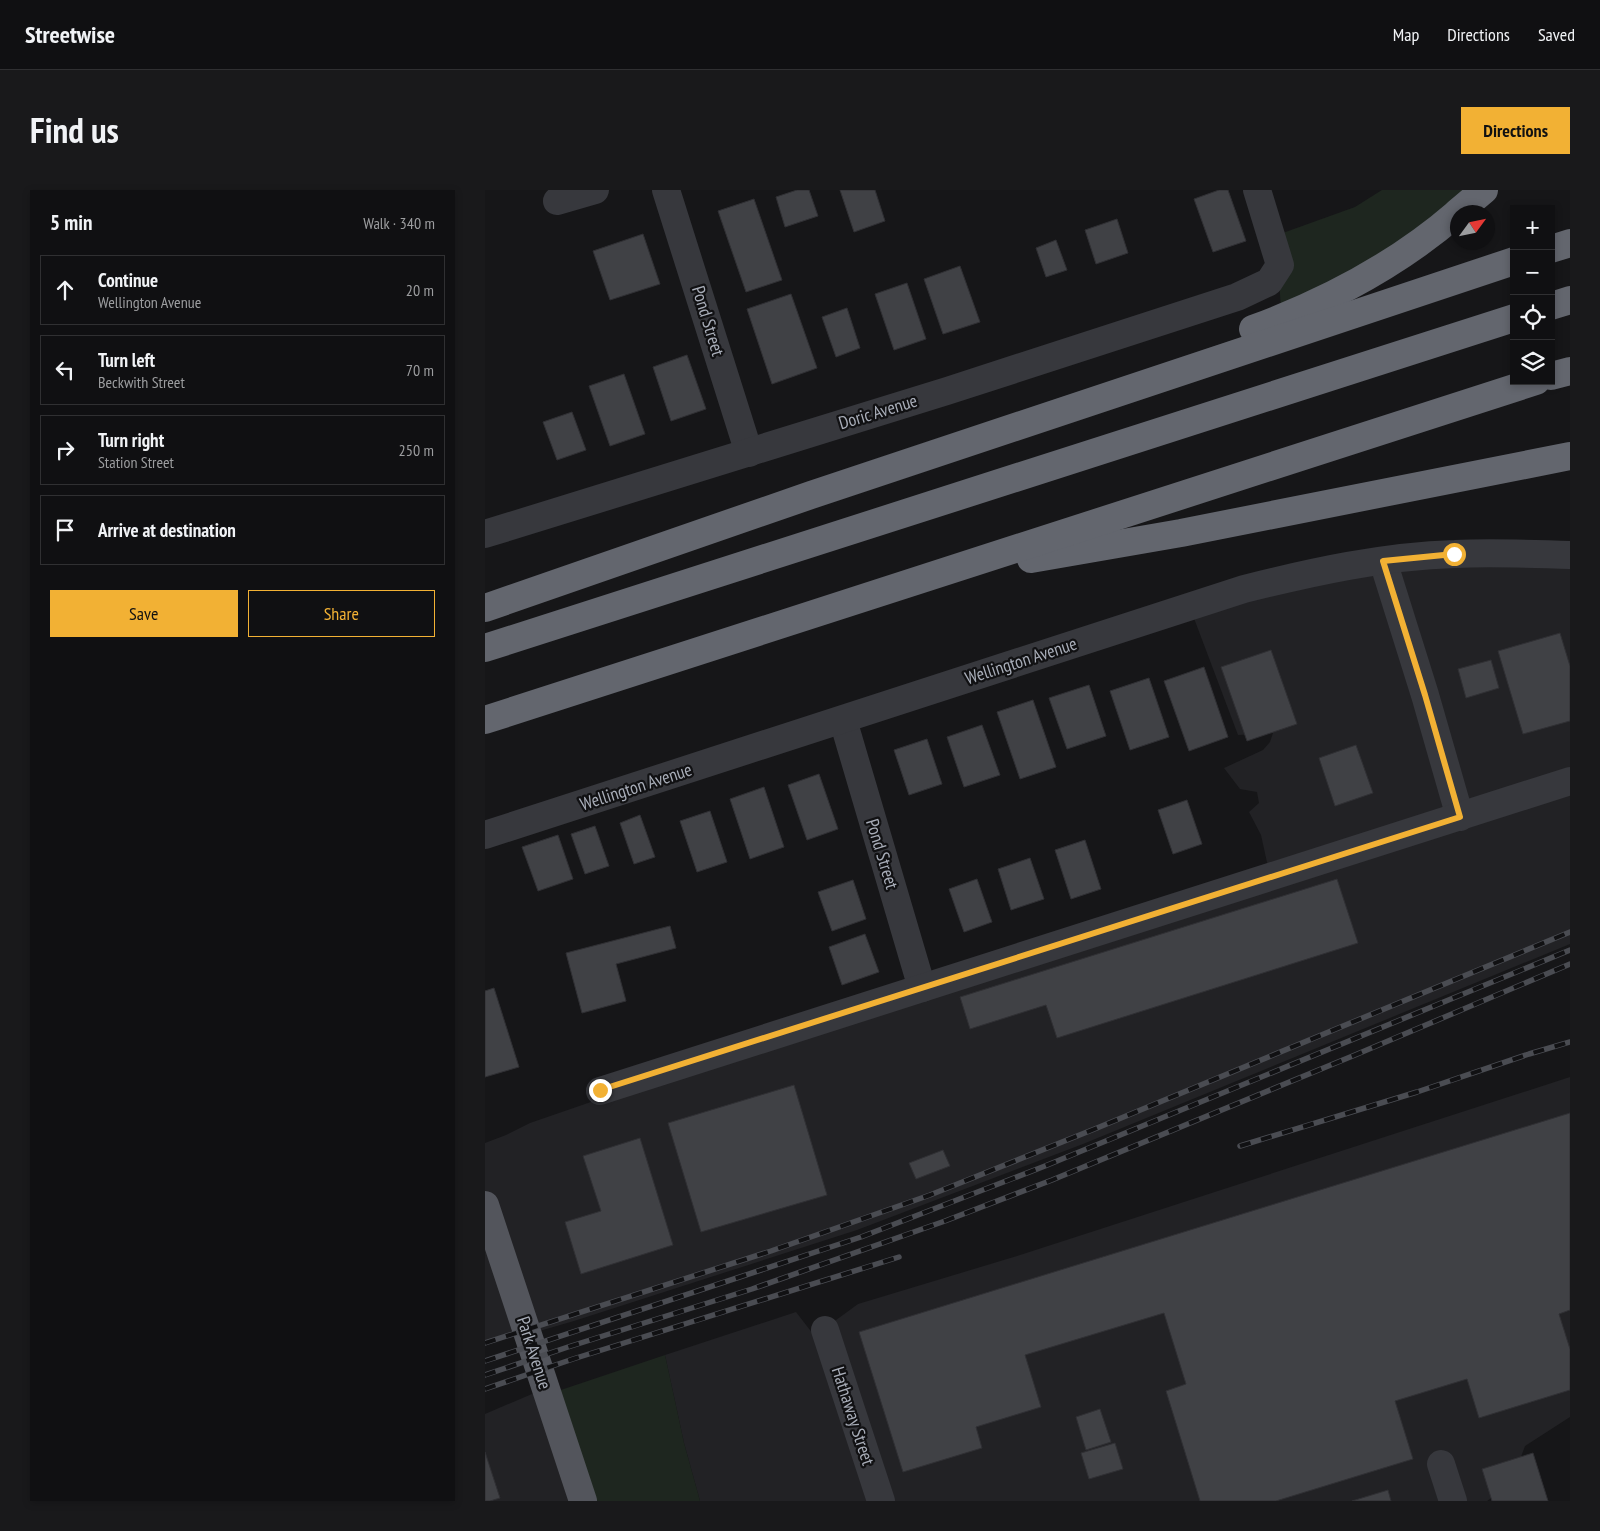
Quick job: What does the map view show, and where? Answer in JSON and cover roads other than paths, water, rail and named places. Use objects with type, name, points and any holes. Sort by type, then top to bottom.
[{"type":"highway","points":[[1467,205],[1484,190]]},
{"type":"highway","points":[[811,495],[1288,316],[1364,278],[1450,219]]},
{"type":"highway","points":[[1555,248],[1570,244]]},
{"type":"highway","points":[[485,608],[811,495],[1510,262]]},
{"type":"highway","points":[[1555,305],[1570,300]]},
{"type":"highway","points":[[485,648],[1510,319]]},
{"type":"highway","points":[[1555,375],[1570,370]]},
{"type":"highway","points":[[485,720],[1524,385]]},
{"type":"highway","points":[[934,576],[1181,533],[1570,456]]},
{"type":"main road","name":"Park Avenue","points":[[485,1205],[583,1501]]},
{"type":"street","points":[[557,201],[595,190]]},
{"type":"street","name":"Pond Street","points":[[666,190],[749,452]]},
{"type":"street","name":"Doric Avenue","points":[[485,534],[937,394],[1237,297],[1269,282],[1280,265],[1257,190]]},
{"type":"street","name":"Wellington Avenue","points":[[485,835],[1244,589],[1308,572],[1383,561],[1454,554],[1570,555]]},
{"type":"street","points":[[1383,561],[1425,695],[1460,817]]},
{"type":"street","name":"Pond Street","points":[[843,720],[922,988]]},
{"type":"street","points":[[600,1090],[1570,781]]},
{"type":"street","name":"Hathaway Street","points":[[825,1330],[881,1501]]},
{"type":"street","points":[[1441,1464],[1452,1498]]},
{"type":"railway","points":[[485,1343],[771,1251],[930,1195],[1097,1128],[1570,932]]},
{"type":"railway","points":[[485,1361],[861,1237],[1045,1166],[1570,950]]},
{"type":"railway","points":[[485,1375],[752,1289],[945,1221],[1052,1180],[1570,964]]},
{"type":"railway","points":[[1240,1146],[1417,1092],[1570,1042]]},
{"type":"railway","points":[[485,1389],[573,1359],[899,1257]]}]
